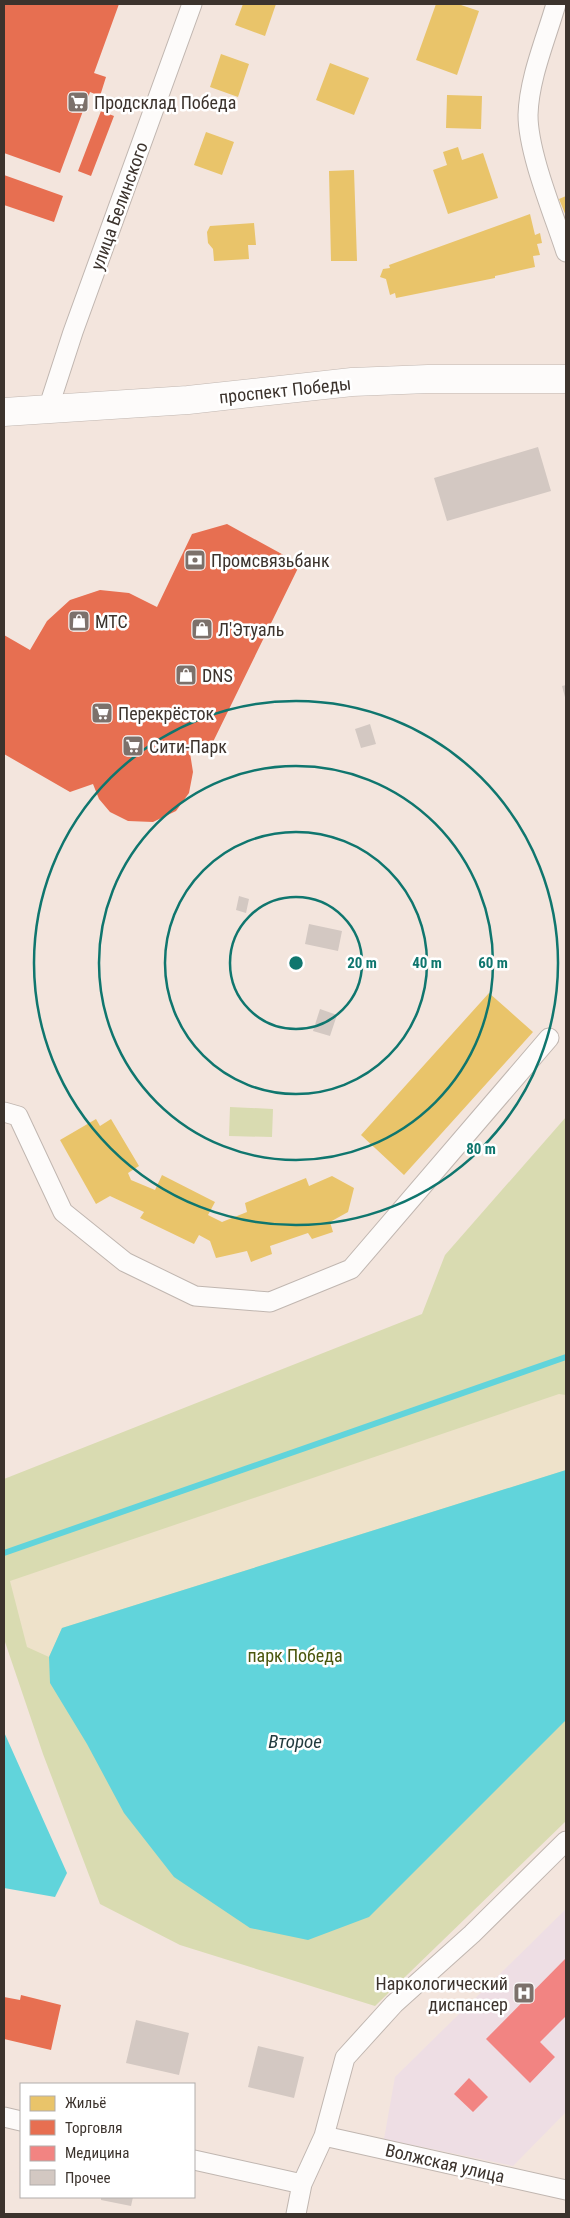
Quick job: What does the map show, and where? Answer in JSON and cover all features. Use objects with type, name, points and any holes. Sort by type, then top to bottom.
[{"type":"main road","name":"проспект Победы","points":[[4,412],[188,400],[352,382],[428,379],[566,379]]},
{"type":"street","name":"улица Белинского","points":[[48,409],[73,332],[192,4]]},
{"type":"street","points":[[556,4],[534,80],[528,115],[531,144],[566,252]]},
{"type":"street","points":[[4,1112],[18,1116],[63,1212],[126,1262],[195,1296],[270,1302],[351,1269],[548,1038]]},
{"type":"street","points":[[296,2214],[302,2184],[324,2136],[344,2058],[394,2004],[472,1934],[566,1841]]},
{"type":"street","points":[[4,2117],[20,2121]]},
{"type":"street","name":"Волжская улица","points":[[324,2136],[566,2190]]},
{"type":"street","points":[[195,2160],[302,2184]]},
{"type":"shaded area","name":"Наркологический диспансер","points":[[566,1909],[566,2112],[513,2166],[384,2139],[395,2077]]},
{"type":"green space","points":[[230,1107],[273,1109],[272,1137],[229,1136]]},
{"type":"green space","name":"парк Победa","points":[[566,1117],[566,1821],[375,2006],[180,1945],[100,1904],[43,1754],[4,1639],[4,1479],[422,1314],[445,1255]]},
{"type":"sand","points":[[559,1394],[566,1395],[566,1470],[62,1628],[49,1657],[27,1647],[10,1581]]},
{"type":"water","name":"Второе","points":[[566,1470],[566,1720],[369,1917],[308,1940],[250,1928],[174,1877],[124,1813],[87,1744],[50,1683],[49,1657],[62,1628]]},
{"type":"water","points":[[4,1732],[67,1873],[55,1897],[4,1888]]},
{"type":"building: Жильё","points":[[243,4],[276,4],[265,36],[235,25]]},
{"type":"building: Жильё","points":[[436,4],[458,4],[479,11],[457,75],[416,60]]},
{"type":"building: Жильё","points":[[221,54],[249,64],[238,97],[210,87]]},
{"type":"building: Жильё","points":[[330,63],[369,78],[354,115],[316,100]]},
{"type":"building: Жильё","points":[[447,95],[482,96],[481,129],[446,128]]},
{"type":"building: Жильё","points":[[206,132],[234,142],[222,175],[194,165]]},
{"type":"building: Жильё","points":[[458,147],[462,160],[483,153],[498,198],[448,214],[433,170],[447,165],[443,152]]},
{"type":"building: Жильё","points":[[354,170],[357,261],[331,261],[329,171]]},
{"type":"building: Жильё","points":[[566,196],[566,216],[559,199]]},
{"type":"building: Жильё","points":[[530,214],[535,235],[540,233],[542,243],[537,244],[540,255],[533,256],[535,267],[495,276],[495,278],[396,298],[395,293],[390,295],[386,279],[380,277],[383,269],[390,268],[389,265]]},
{"type":"building: Жильё","points":[[254,223],[256,245],[248,245],[249,259],[214,261],[213,249],[208,243],[207,232],[210,226]]},
{"type":"building: Жильё","points":[[489,993],[533,1032],[404,1175],[361,1135]]},
{"type":"building: Жильё","points":[[96,1119],[100,1126],[111,1119],[139,1166],[128,1173],[131,1180],[155,1190],[162,1175],[215,1202],[208,1215],[222,1222],[247,1212],[245,1203],[306,1178],[309,1186],[332,1176],[354,1188],[348,1212],[330,1222],[333,1232],[312,1239],[308,1233],[270,1246],[272,1254],[251,1262],[247,1251],[216,1258],[210,1241],[199,1235],[194,1244],[140,1218],[144,1212],[110,1196],[96,1204],[60,1140]]},
{"type":"building: Торговля","points":[[4,4],[119,4],[94,73],[106,77],[100,96],[90,92],[60,173],[4,153]]},
{"type":"building: Торговля","points":[[101,111],[114,116],[91,176],[78,171]]},
{"type":"building: Торговля","points":[[4,175],[63,196],[54,222],[4,205]]},
{"type":"building: Торговля","points":[[227,524],[300,564],[211,746],[190,753],[193,772],[189,793],[176,811],[153,822],[128,821],[110,812],[99,799],[93,784],[70,792],[4,754],[4,635],[30,650],[47,621],[70,600],[100,590],[129,593],[157,607],[192,534]]},
{"type":"building: Торговля","points":[[21,1995],[61,2005],[51,2050],[4,2039],[4,1997],[20,2000]]},
{"type":"building: Медицина","points":[[566,1958],[566,2016],[540,2042],[555,2057],[530,2083],[486,2039]]},
{"type":"building: Медицина","points":[[469,2078],[488,2097],[473,2112],[454,2094]]},
{"type":"building: Прочее","points":[[538,447],[551,491],[447,521],[434,478]]},
{"type":"building: Прочее","points":[[566,685],[566,701],[562,686]]},
{"type":"building: Прочее","points":[[370,724],[376,744],[361,748],[355,729]]},
{"type":"building: Прочее","points":[[239,896],[249,899],[246,913],[236,910]]},
{"type":"building: Прочее","points":[[309,924],[342,931],[338,951],[305,944]]},
{"type":"building: Прочее","points":[[320,1009],[337,1015],[330,1036],[313,1031]]},
{"type":"building: Прочее","points":[[136,2020],[189,2033],[179,2075],[126,2063]]},
{"type":"building: Прочее","points":[[258,2046],[304,2057],[294,2098],[248,2087]]},
{"type":"building: Прочее","points":[[101,2198],[133,2198],[131,2206],[101,2200]]},
{"type":"waterway","points":[[4,1553],[566,1357]]},
{"type":"place","name":"Продсклад Победа","points":[[78,102]]},
{"type":"place","name":"Промсвязьбанк","points":[[195,560]]},
{"type":"place","name":"МТС","points":[[79,621]]},
{"type":"place","name":"Л'Этуаль","points":[[202,629]]},
{"type":"place","name":"DNS","points":[[186,675]]},
{"type":"place","name":"Перекрёсток","points":[[102,713]]},
{"type":"place","name":"Сити-Парк","points":[[133,746]]},
{"type":"place","name":"Наркологический диспансер","points":[[524,1993]]}]
